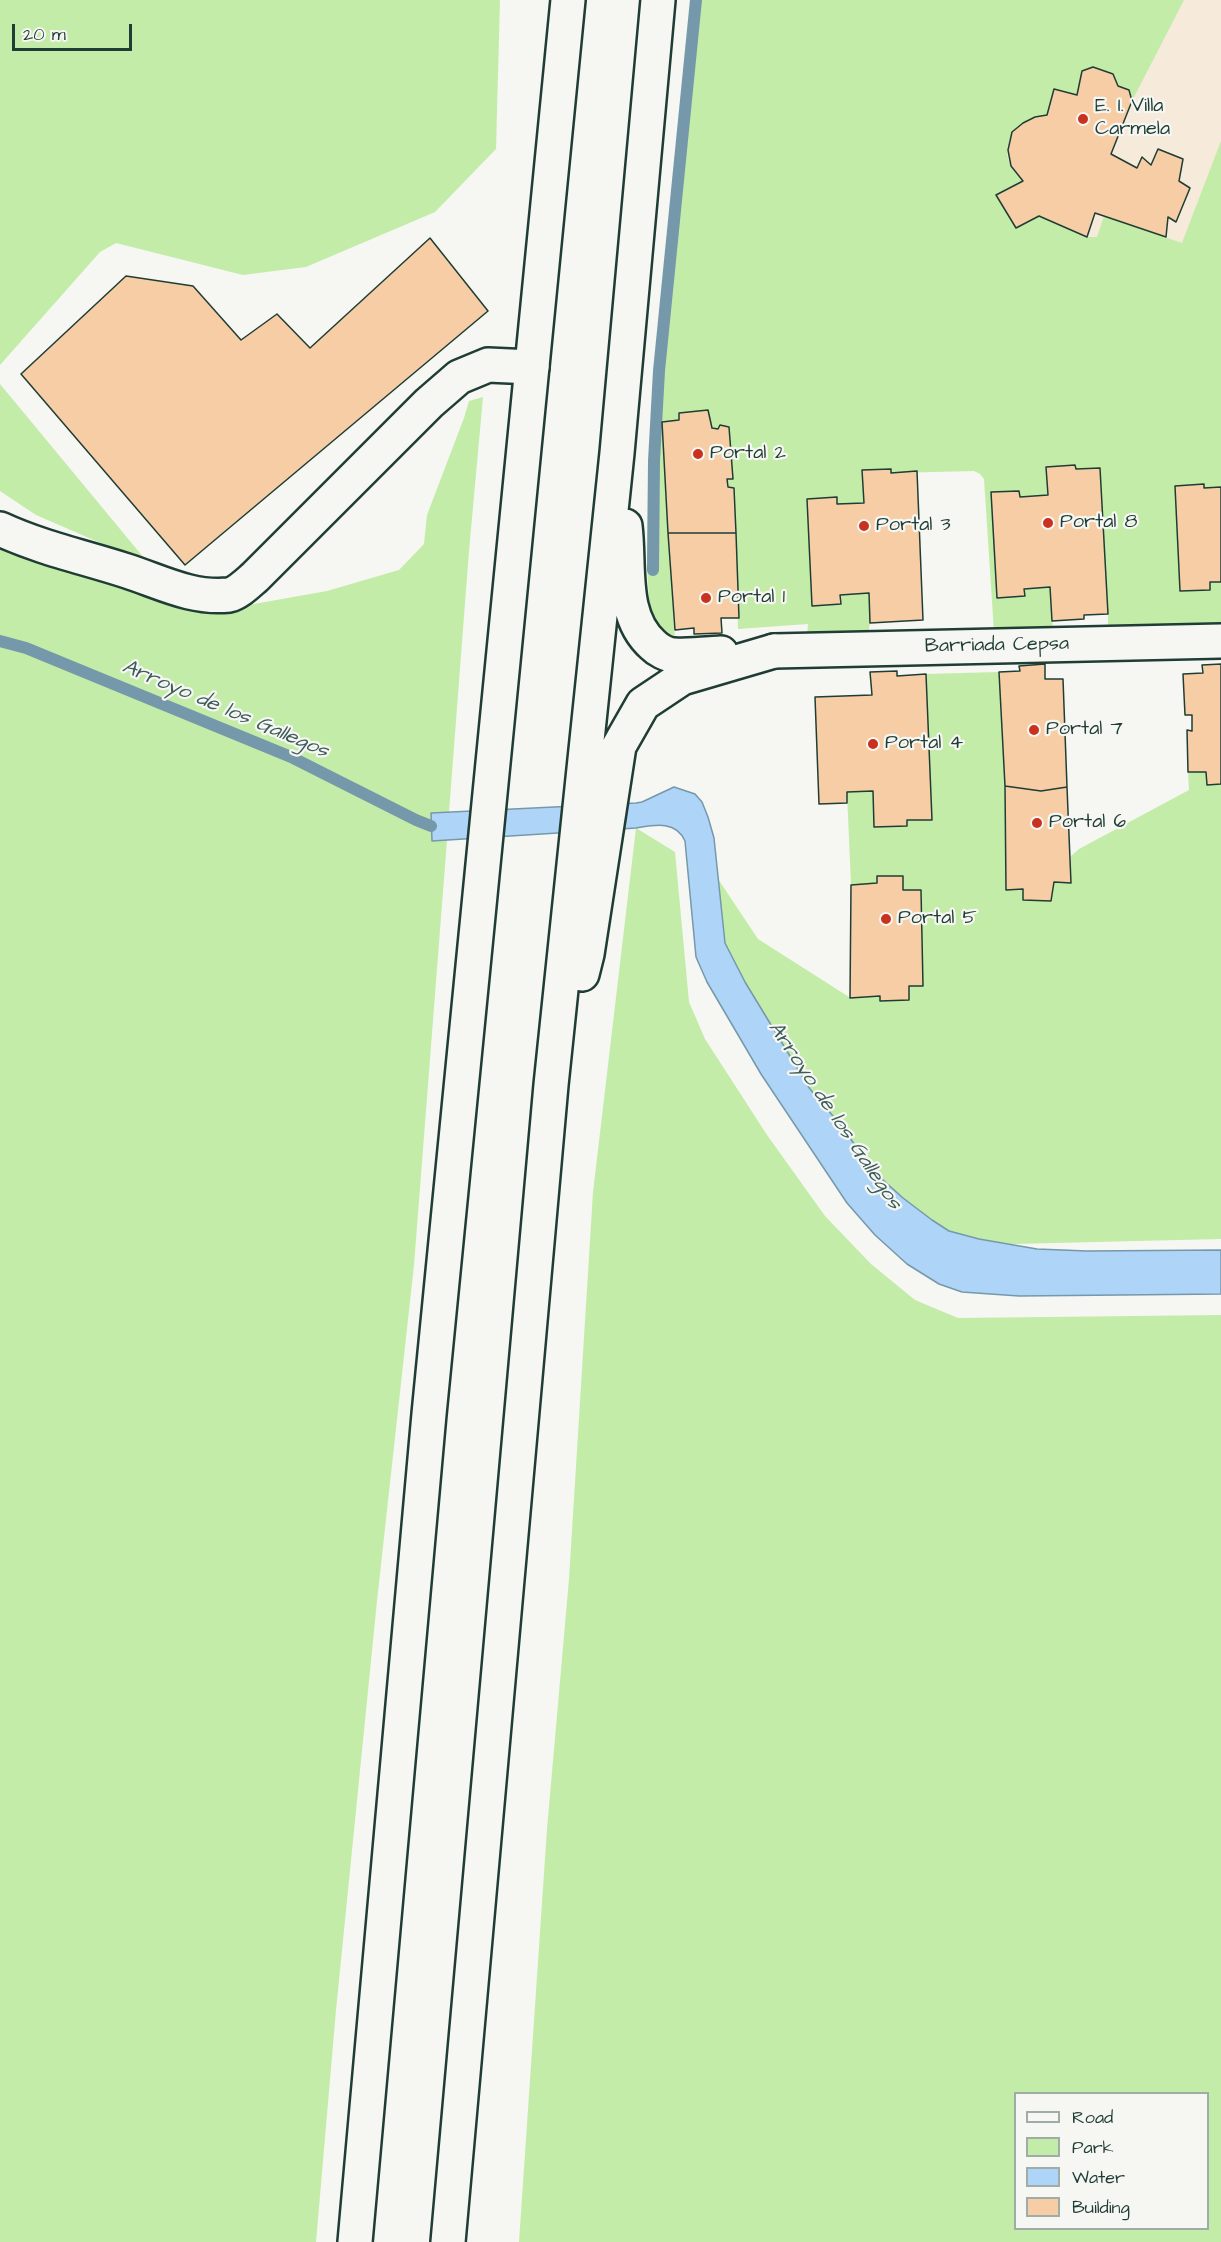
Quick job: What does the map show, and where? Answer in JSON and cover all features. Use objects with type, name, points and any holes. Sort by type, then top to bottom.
[{"type":"main road","points":[[355,2242],[430,1402],[568,0]]},
{"type":"main road","points":[[448,2242],[551,1085],[617,453],[658,0]]},
{"type":"main road","points":[[0,529],[26,541],[128,571],[168,587],[202,595],[232,594],[255,577],[459,377],[488,365],[532,367]]},
{"type":"main road","points":[[617,453],[626,536],[630,610],[645,638],[657,649],[672,655],[774,651]]},
{"type":"main road","name":"Barriada Cepsa","points":[[774,651],[1221,641]]},
{"type":"main road","points":[[551,1085],[587,954],[620,746],[643,704],[663,689],[682,678],[774,651]]},
{"type":"shaded area","name":"E. I. Villa Carmela","points":[[984,0],[1221,0],[1221,296],[918,200]]},
{"type":"green space","points":[[0,0],[500,0],[496,149],[435,212],[306,267],[243,275],[116,243],[100,252],[0,365]]},
{"type":"green space","points":[[692,0],[1184,0],[1132,101],[1129,90],[1118,86],[1113,74],[1093,67],[1082,71],[1077,95],[1054,89],[1047,115],[1021,125],[1010,138],[1007,155],[1010,165],[1023,181],[996,195],[1016,228],[1039,216],[1087,237],[1097,237],[1104,216],[1182,243],[1221,141],[1221,487],[1204,488],[1204,484],[1175,486],[1180,590],[1210,582],[1221,582],[1221,641],[1108,644],[1100,469],[1076,469],[1075,465],[1046,467],[1048,495],[1020,497],[1019,491],[991,493],[997,597],[1025,596],[1024,589],[1050,587],[1054,646],[995,647],[984,479],[974,471],[891,473],[891,469],[862,471],[864,503],[837,504],[836,498],[807,499],[812,605],[841,604],[840,595],[869,593],[870,623],[867,639],[807,636],[808,624],[738,629],[734,488],[728,487],[727,479],[733,478],[729,427],[720,425],[718,429],[712,428],[708,410],[679,413],[668,533],[675,640],[660,636],[650,615],[647,568],[648,489],[655,379]]},
{"type":"green space","points":[[0,384],[149,564],[36,515],[0,491]]},
{"type":"green space","points":[[483,397],[449,812],[431,813],[432,841],[447,840],[414,1265],[377,1601],[336,2010],[316,2242],[0,2242],[0,542],[176,607],[237,607],[327,591],[399,570],[424,544],[427,515],[469,401]]},
{"type":"green space","points":[[999,672],[1005,780],[1006,889],[1023,889],[1024,900],[1051,900],[1054,882],[1071,883],[1071,856],[1079,849],[1189,790],[1188,772],[1206,772],[1207,785],[1221,784],[1221,1239],[1012,1244],[949,1231],[903,1198],[865,1160],[844,1129],[810,1089],[745,982],[725,943],[718,879],[758,939],[849,997],[880,996],[881,1001],[909,1000],[909,986],[923,985],[921,890],[903,890],[902,876],[878,876],[877,883],[851,885],[847,792],[873,791],[875,827],[907,826],[907,820],[932,820],[926,674]]},
{"type":"green space","points":[[636,828],[675,852],[689,1002],[705,1039],[767,1135],[825,1216],[871,1264],[915,1300],[958,1318],[1221,1315],[1221,2242],[519,2242],[547,1829],[569,1579],[593,1192]]},
{"type":"water","points":[[674,787],[695,794],[702,802],[708,817],[714,838],[725,943],[745,982],[810,1089],[882,1179],[903,1198],[949,1231],[979,1239],[1037,1249],[1221,1250],[1221,1294],[1019,1296],[962,1292],[939,1284],[907,1264],[875,1235],[847,1203],[761,1074],[707,982],[696,957],[685,841],[681,834],[670,827],[657,825],[432,841],[431,813],[636,803]]},
{"type":"building","points":[[1093,67],[1113,74],[1118,86],[1129,90],[1132,101],[1111,154],[1137,168],[1142,157],[1151,165],[1158,149],[1183,159],[1179,181],[1190,188],[1176,222],[1168,217],[1166,237],[1095,213],[1087,237],[1039,216],[1016,228],[996,195],[1023,181],[1011,166],[1008,150],[1012,132],[1035,117],[1047,115],[1054,89],[1077,95],[1082,71]]},
{"type":"building","points":[[430,238],[488,311],[185,565],[21,374],[126,276],[193,286],[241,340],[277,314],[310,348]]},
{"type":"building","name":"Portal 2","points":[[708,410],[712,428],[718,429],[720,425],[729,427],[733,479],[727,479],[728,487],[734,488],[736,533],[668,533],[662,422],[679,420],[679,413]]},
{"type":"building","name":"Portal 8","points":[[1075,465],[1076,469],[1100,468],[1108,614],[1084,615],[1084,619],[1052,621],[1050,587],[1024,589],[1025,596],[997,598],[991,492],[1019,491],[1020,497],[1048,495],[1046,467]]},
{"type":"building","name":"Portal 3","points":[[891,469],[891,473],[917,471],[923,620],[870,623],[869,593],[840,595],[841,604],[812,606],[807,499],[837,497],[837,504],[864,503],[862,470]]},
{"type":"building","points":[[1204,484],[1204,488],[1221,487],[1221,582],[1210,582],[1210,590],[1180,591],[1175,486]]},
{"type":"building","name":"Portal 1","points":[[668,533],[736,533],[739,618],[721,618],[722,633],[694,634],[694,628],[675,630]]},
{"type":"building","name":"Portal 7","points":[[1045,664],[1045,679],[1063,679],[1067,787],[1041,791],[1005,786],[999,672],[1020,671],[1019,666]]},
{"type":"building","points":[[1221,664],[1221,784],[1207,785],[1206,772],[1188,772],[1187,730],[1192,731],[1192,715],[1185,715],[1183,674],[1203,673],[1202,665]]},
{"type":"building","name":"Portal 4","points":[[897,671],[897,676],[926,674],[932,820],[907,820],[907,826],[874,827],[873,791],[847,792],[847,803],[819,804],[815,697],[872,695],[870,672]]},
{"type":"building","name":"Portal 6","points":[[1005,786],[1041,791],[1067,787],[1071,883],[1054,882],[1051,901],[1023,900],[1023,889],[1006,890]]},
{"type":"building","name":"Portal 5","points":[[877,876],[903,876],[903,890],[921,890],[923,986],[909,986],[909,1000],[880,1001],[880,996],[850,998],[851,885],[877,883]]},
{"type":"waterway","points":[[653,570],[654,461],[659,371],[696,0]]},
{"type":"waterway","name":"Arroyo de los Gallegos","points":[[0,641],[26,648],[291,757],[431,826]]},
{"type":"place","name":"E. I. Villa Carmela","points":[[1083,119]]},
{"type":"place","name":"Portal 2","points":[[698,454]]},
{"type":"place","name":"Portal 8","points":[[1048,523]]},
{"type":"place","name":"Portal 3","points":[[864,526]]},
{"type":"place","name":"Portal 1","points":[[706,598]]},
{"type":"place","name":"Portal 7","points":[[1034,730]]},
{"type":"place","name":"Portal 4","points":[[873,744]]},
{"type":"place","name":"Portal 6","points":[[1037,823]]},
{"type":"place","name":"Portal 5","points":[[886,919]]}]
